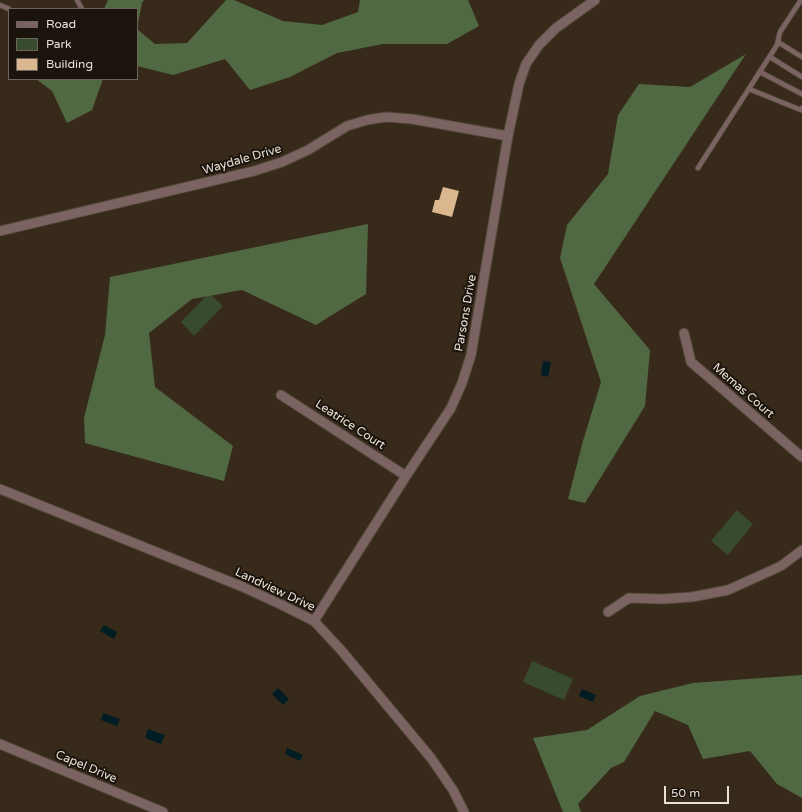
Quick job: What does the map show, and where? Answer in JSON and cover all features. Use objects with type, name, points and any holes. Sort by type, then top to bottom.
[{"type":"street","name":"Parsons Drive","points":[[314,621],[451,408],[462,383],[471,355],[508,136],[519,84],[526,64],[539,45],[556,28],[595,0]]},
{"type":"street","name":"Waydale Drive","points":[[0,230],[254,171],[282,162],[308,150],[347,126],[367,120],[386,117],[412,119],[508,136]]},
{"type":"street","name":"Memas Court","points":[[684,332],[691,362],[802,458]]},
{"type":"street","name":"Leatrice Court","points":[[281,395],[406,476]]},
{"type":"street","name":"Landview Drive","points":[[0,489],[243,587],[314,621],[341,650],[431,758],[453,790],[464,812]]},
{"type":"street","points":[[608,612],[629,598],[662,599],[692,597],[728,590],[781,566],[802,550]]},
{"type":"street","name":"Capel Drive","points":[[0,744],[163,812]]},
{"type":"lane","points":[[698,168],[770,57],[778,42],[780,32],[801,0]]},
{"type":"lane","points":[[778,42],[802,57]]},
{"type":"lane","points":[[770,57],[802,77]]},
{"type":"lane","points":[[760,72],[802,94]]},
{"type":"lane","points":[[749,89],[801,110],[802,108]]},
{"type":"green space","points":[[108,0],[144,0],[138,23],[138,8],[104,8]]},
{"type":"green space","points":[[226,0],[234,0],[283,21],[322,25],[358,12],[360,0],[468,0],[479,26],[447,44],[383,44],[337,53],[290,77],[250,90],[225,59],[173,75],[138,66],[138,30],[155,44],[187,43]]},
{"type":"green space","points":[[746,54],[594,284],[650,350],[645,406],[585,503],[568,499],[583,441],[601,382],[560,258],[567,225],[608,174],[618,115],[639,84],[690,87]]},
{"type":"green space","points":[[37,80],[103,80],[92,110],[67,123],[52,91]]},
{"type":"green space","points":[[368,224],[366,294],[316,325],[242,290],[192,299],[149,333],[155,387],[233,446],[224,481],[85,443],[84,418],[105,335],[110,277]]},
{"type":"green space","points":[[209,293],[223,306],[194,336],[181,322]]},
{"type":"green space","points":[[737,510],[753,524],[728,555],[711,541]]},
{"type":"green space","points":[[532,661],[573,679],[564,700],[523,682]]},
{"type":"green space","points":[[802,675],[802,798],[777,784],[750,751],[703,759],[688,725],[655,711],[624,762],[611,768],[578,804],[581,812],[563,812],[533,738],[587,730],[640,696],[693,683]]},
{"type":"water","points":[[543,361],[551,362],[548,377],[541,375]]},
{"type":"water","points":[[104,625],[117,632],[114,639],[100,631]]},
{"type":"water","points":[[278,688],[289,699],[283,705],[272,694]]},
{"type":"water","points":[[582,689],[596,695],[593,702],[579,696]]},
{"type":"water","points":[[103,713],[120,719],[117,726],[101,720]]},
{"type":"water","points":[[148,729],[165,735],[161,744],[145,738]]},
{"type":"water","points":[[287,748],[303,755],[300,761],[285,754]]},
{"type":"building","points":[[443,187],[459,191],[452,217],[432,212],[435,200],[439,200]]}]
